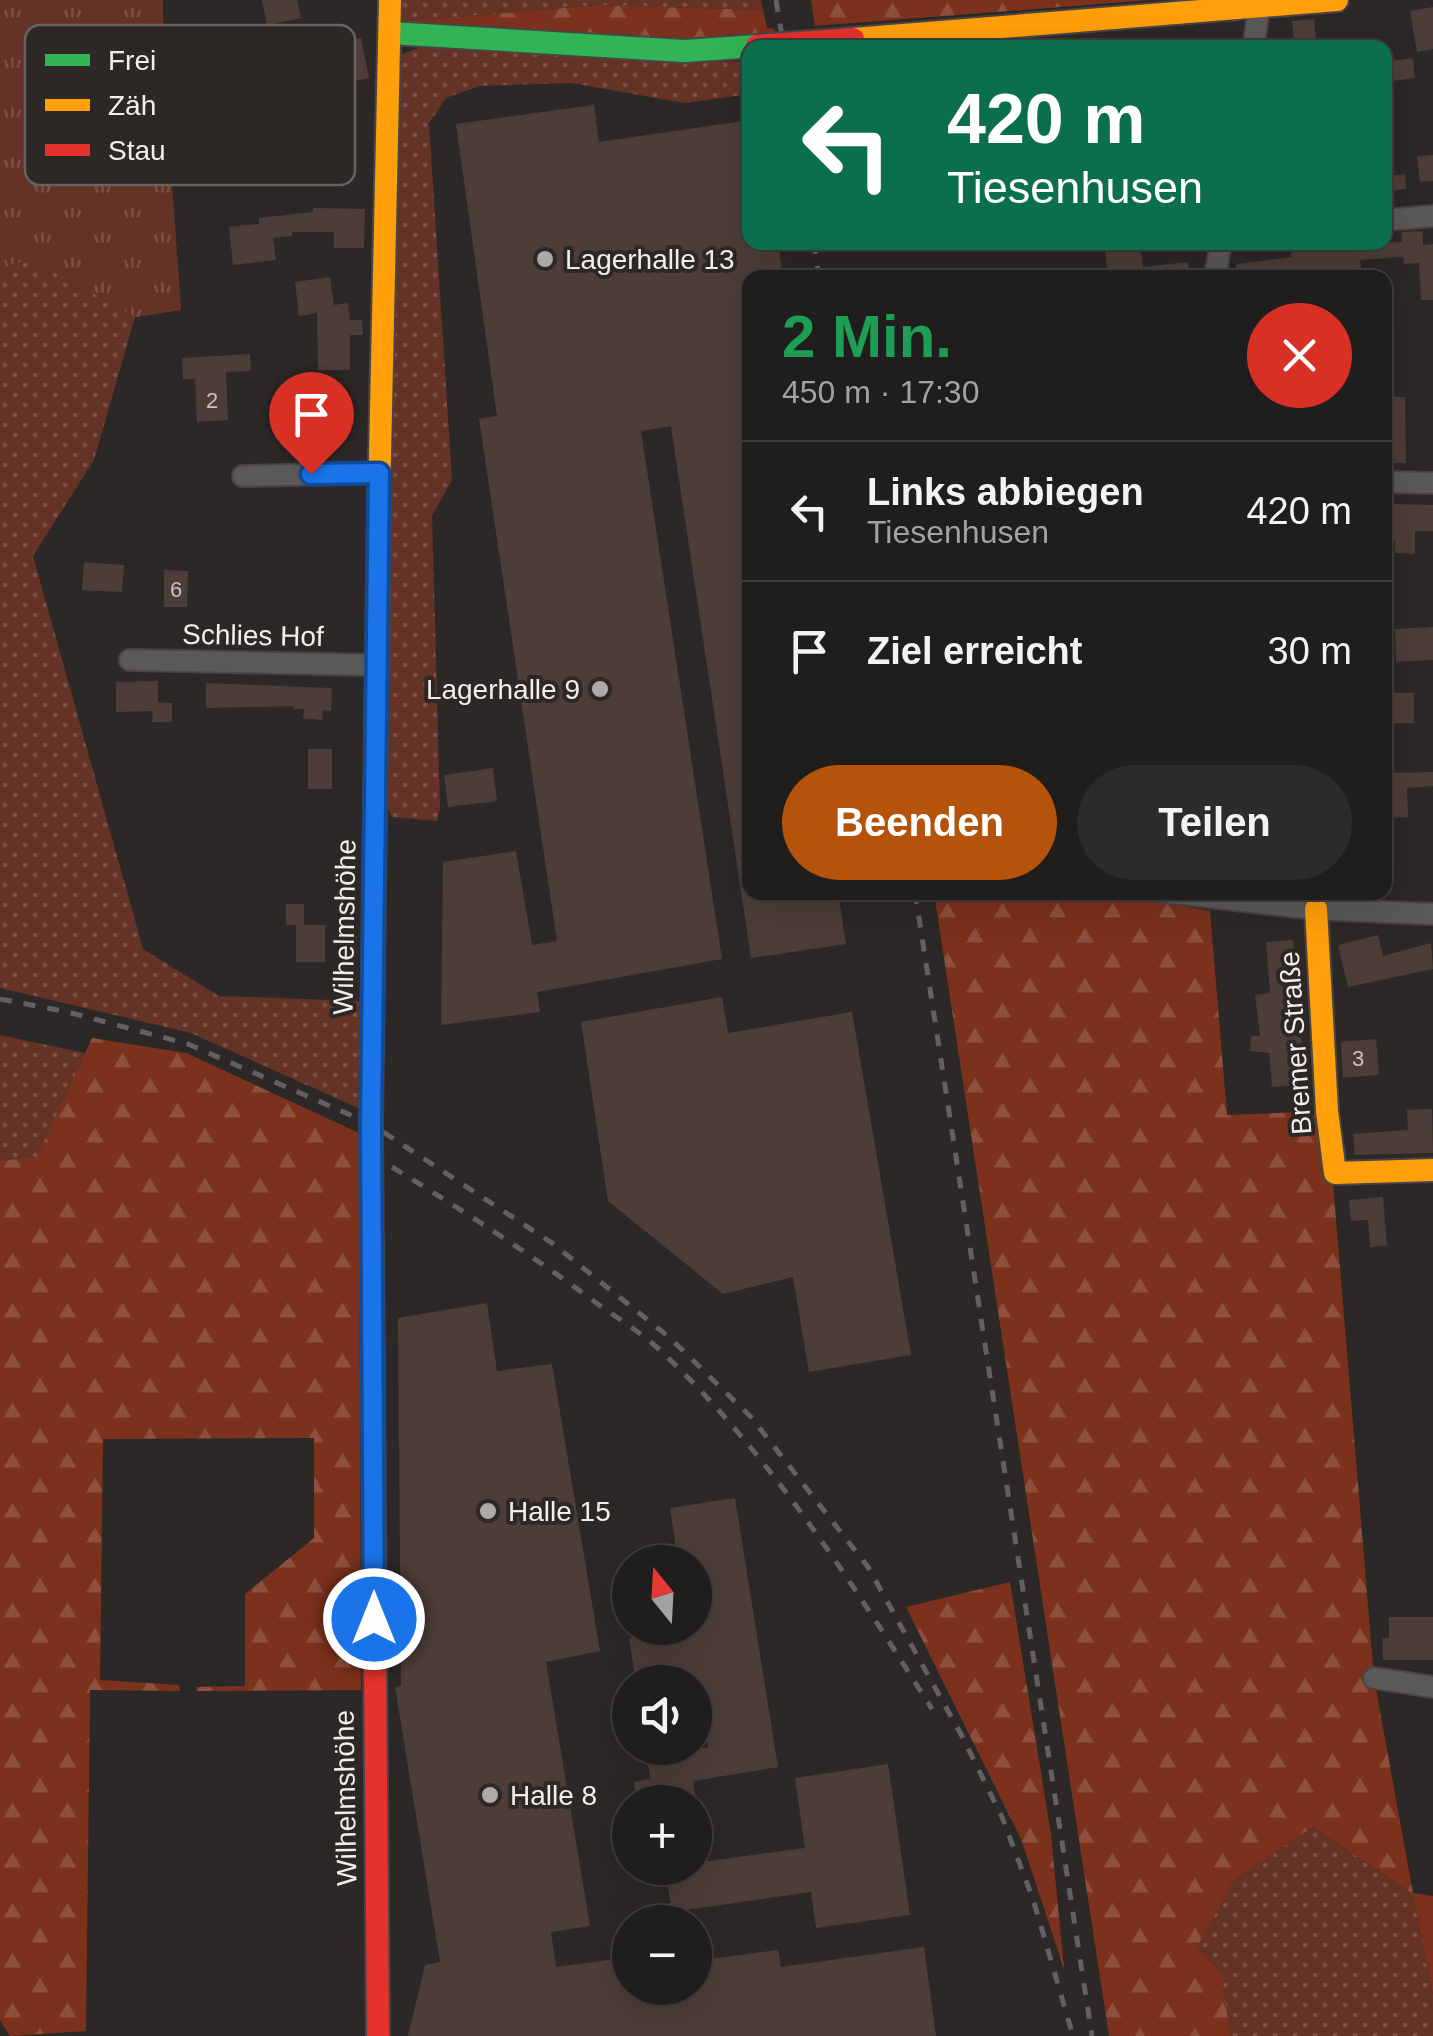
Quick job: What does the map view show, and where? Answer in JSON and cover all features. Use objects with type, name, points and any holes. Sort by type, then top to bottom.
[{"type":"street","name":"Wilhelmshöhe","points":[[378,2036],[371,1193],[375,665],[390,0]]},
{"type":"street","points":[[853,40],[1337,0]]},
{"type":"street","points":[[1255,40],[1262,5]]},
{"type":"street","points":[[390,33],[684,51],[742,47]]},
{"type":"street","points":[[1392,219],[1433,216]]},
{"type":"street","points":[[243,476],[379,473]]},
{"type":"street","points":[[1392,482],[1433,482]]},
{"type":"street","name":"Schlies Hof","points":[[130,660],[375,665]]},
{"type":"street","points":[[1240,900],[1433,914]]},
{"type":"street","name":"Bremer Straße","points":[[1316,908],[1335,1173],[1433,1170]]},
{"type":"street","points":[[1374,1678],[1433,1687]]},
{"type":"green space","points":[[0,0],[163,0],[163,25],[25,25],[25,185],[172,185],[181,310],[135,317],[94,460],[33,556],[143,949],[219,996],[360,1001],[358,1108],[191,1033],[0,988]]},
{"type":"green space","points":[[0,0],[163,0],[163,25],[25,25],[25,185],[172,185],[181,310],[136,317],[30,259],[0,268]]},
{"type":"green space","points":[[399,0],[761,0],[763,10],[597,5],[400,22]]},
{"type":"green space","points":[[811,0],[1151,0],[815,26]]},
{"type":"green space","points":[[598,5],[763,10],[767,28],[774,29],[777,37],[694,44],[400,22]]},
{"type":"green space","points":[[432,43],[742,62],[742,95],[685,103],[571,83],[479,86],[446,98],[429,123],[452,480],[432,516],[440,808],[437,821],[392,817],[384,800],[400,55]]},
{"type":"green space","points":[[935,900],[1151,900],[1210,911],[1227,1115],[1327,1111],[1374,1678],[1413,1893],[1433,1896],[1433,1995],[1413,1894],[1313,1827],[1233,1881],[1197,1947],[1222,1975],[1230,2036],[1109,2036]]},
{"type":"green space","points":[[0,1035],[85,1053],[37,1158],[0,1161]]},
{"type":"green space","points":[[92,1038],[186,1053],[359,1133],[361,1690],[197,1691],[196,1687],[245,1686],[245,1594],[314,1538],[314,1438],[103,1439],[100,1680],[179,1685],[180,1691],[90,1690],[86,2031],[10,2036],[0,2020],[0,1161],[37,1157]]},
{"type":"green space","points":[[1010,1582],[1051,1834],[1064,1969],[1021,1839],[906,1607]]},
{"type":"green space","points":[[1313,1827],[1413,1894],[1433,1995],[1433,2036],[1230,2036],[1196,1947],[1233,1881]]},
{"type":"building","points":[[262,0],[297,0],[301,18],[267,25]]},
{"type":"building","points":[[1433,7],[1433,49],[1417,52],[1410,11]]},
{"type":"building","points":[[1314,19],[1316,40],[1294,40],[1292,21]]},
{"type":"building","points":[[361,38],[369,78],[355,81],[355,39]]},
{"type":"building","points":[[1413,58],[1415,78],[1392,81],[1392,61]]},
{"type":"building","points":[[594,105],[599,142],[742,121],[742,250],[779,250],[782,270],[742,270],[742,898],[671,426],[641,431],[722,959],[537,992],[540,1012],[441,1025],[443,862],[516,851],[532,945],[557,941],[479,419],[497,416],[456,124]]},
{"type":"building","points":[[1433,155],[1433,181],[1420,182],[1417,156]]},
{"type":"building","points":[[1405,174],[1406,189],[1392,191],[1392,175]]},
{"type":"building","points":[[313,208],[365,209],[364,248],[334,248],[334,232],[292,232],[292,236],[273,238],[276,260],[233,265],[229,227],[259,224],[259,218],[313,212]]},
{"type":"building","points":[[1423,231],[1423,245],[1433,244],[1433,300],[1421,300],[1419,263],[1404,264],[1403,257],[1360,260],[1361,270],[1237,270],[1236,264],[1291,257],[1291,252],[1392,250],[1392,242],[1402,242],[1401,232]]},
{"type":"building","points":[[1105,250],[1141,250],[1143,267],[1188,262],[1189,270],[1107,270]]},
{"type":"building","points":[[330,277],[334,305],[348,303],[350,320],[362,320],[363,335],[350,335],[350,370],[318,370],[317,313],[299,316],[295,282]]},
{"type":"building","points":[[250,354],[251,371],[226,372],[228,420],[197,422],[195,379],[183,379],[182,358]]},
{"type":"building","points":[[1392,397],[1405,397],[1406,463],[1392,463]]},
{"type":"building","points":[[1392,504],[1433,505],[1433,531],[1415,531],[1415,554],[1395,553]]},
{"type":"building","points":[[84,562],[124,565],[122,592],[82,590]]},
{"type":"building","points":[[164,570],[188,571],[187,607],[164,607]]},
{"type":"building","points":[[1433,627],[1433,660],[1396,662],[1395,629]]},
{"type":"building","points":[[158,681],[158,702],[172,703],[172,722],[152,722],[153,711],[116,712],[116,682]]},
{"type":"building","points":[[206,683],[332,688],[331,711],[323,710],[322,720],[303,718],[304,709],[294,706],[206,708]]},
{"type":"building","points":[[1394,693],[1414,693],[1414,723],[1394,723]]},
{"type":"building","points":[[308,749],[332,749],[332,789],[308,789]]},
{"type":"building","points":[[493,768],[497,801],[448,807],[444,775]]},
{"type":"building","points":[[1433,772],[1433,786],[1407,788],[1408,817],[1392,818],[1392,773]]},
{"type":"building","points":[[742,900],[839,900],[846,944],[751,958]]},
{"type":"building","points":[[286,904],[304,904],[304,925],[286,925]]},
{"type":"building","points":[[296,925],[325,925],[325,962],[296,962]]},
{"type":"building","points":[[1378,935],[1383,956],[1431,943],[1433,969],[1348,987],[1338,945]]},
{"type":"building","points":[[1293,940],[1306,1084],[1272,1087],[1269,1053],[1250,1051],[1251,1036],[1260,1036],[1255,995],[1270,993],[1266,942]]},
{"type":"building","points":[[722,997],[728,1033],[852,1012],[911,1355],[809,1372],[793,1277],[723,1294],[608,1201],[581,1022]]},
{"type":"building","points":[[1376,1039],[1379,1075],[1343,1078],[1341,1042]]},
{"type":"building","points":[[1432,1109],[1433,1153],[1355,1155],[1353,1134],[1408,1130],[1407,1110]]},
{"type":"building","points":[[1383,1197],[1387,1246],[1370,1247],[1368,1220],[1351,1221],[1349,1200]]},
{"type":"building","points":[[487,1303],[497,1371],[552,1364],[600,1651],[546,1662],[590,1926],[551,1932],[556,1967],[612,1959],[612,2005],[712,2005],[712,1959],[778,1950],[781,1967],[924,1947],[936,2036],[408,2036],[425,1965],[440,1962],[395,1687],[401,1686],[398,1318]]},
{"type":"building","points":[[735,1498],[778,1767],[693,1781],[694,1785],[634,1785],[650,1779],[648,1765],[712,1765],[712,1665],[633,1665],[630,1645],[712,1645],[712,1545],[675,1545],[670,1508]]},
{"type":"building","points":[[1389,1617],[1433,1617],[1433,1660],[1383,1660],[1383,1638],[1389,1638]]},
{"type":"building","points":[[888,1764],[910,1915],[816,1928],[811,1892],[712,1906],[671,1905],[668,1885],[712,1885],[712,1861],[805,1848],[795,1778]]},
{"type":"railway","points":[[776,0],[783,40]]},
{"type":"railway","points":[[815,250],[818,270]]},
{"type":"railway","points":[[916,900],[1092,2036]]},
{"type":"railway","points":[[0,999],[68,1012],[188,1044],[371,1124],[552,1243],[669,1337],[751,1417],[868,1567],[1002,1817],[1033,1899],[1073,2036]]},
{"type":"railway","points":[[392,1167],[520,1249],[638,1332],[702,1392],[808,1522],[932,1709]]},
{"type":"traffic: fast","points":[[391,33],[684,51],[742,47]]},
{"type":"traffic: fast","points":[[374,1527],[371,1124],[379,501]]},
{"type":"traffic: slow","points":[[379,501],[390,0]]},
{"type":"traffic: slow","points":[[853,39],[1337,0]]},
{"type":"traffic: slow","points":[[1316,909],[1327,1111],[1335,1173],[1433,1170]]},
{"type":"traffic: jam","points":[[839,40],[853,39]]},
{"type":"traffic: jam","points":[[374,1527],[378,2036]]},
{"type":"place","name":"Lagerhalle 13","points":[[545,259]]},
{"type":"place","name":"Lagerhalle 9","points":[[600,689]]},
{"type":"place","name":"Halle 15","points":[[488,1511]]},
{"type":"place","name":"Halle 8","points":[[490,1795]]},
{"type":"route","points":[[311,474],[379,473],[371,1124],[374,1619]]}]
